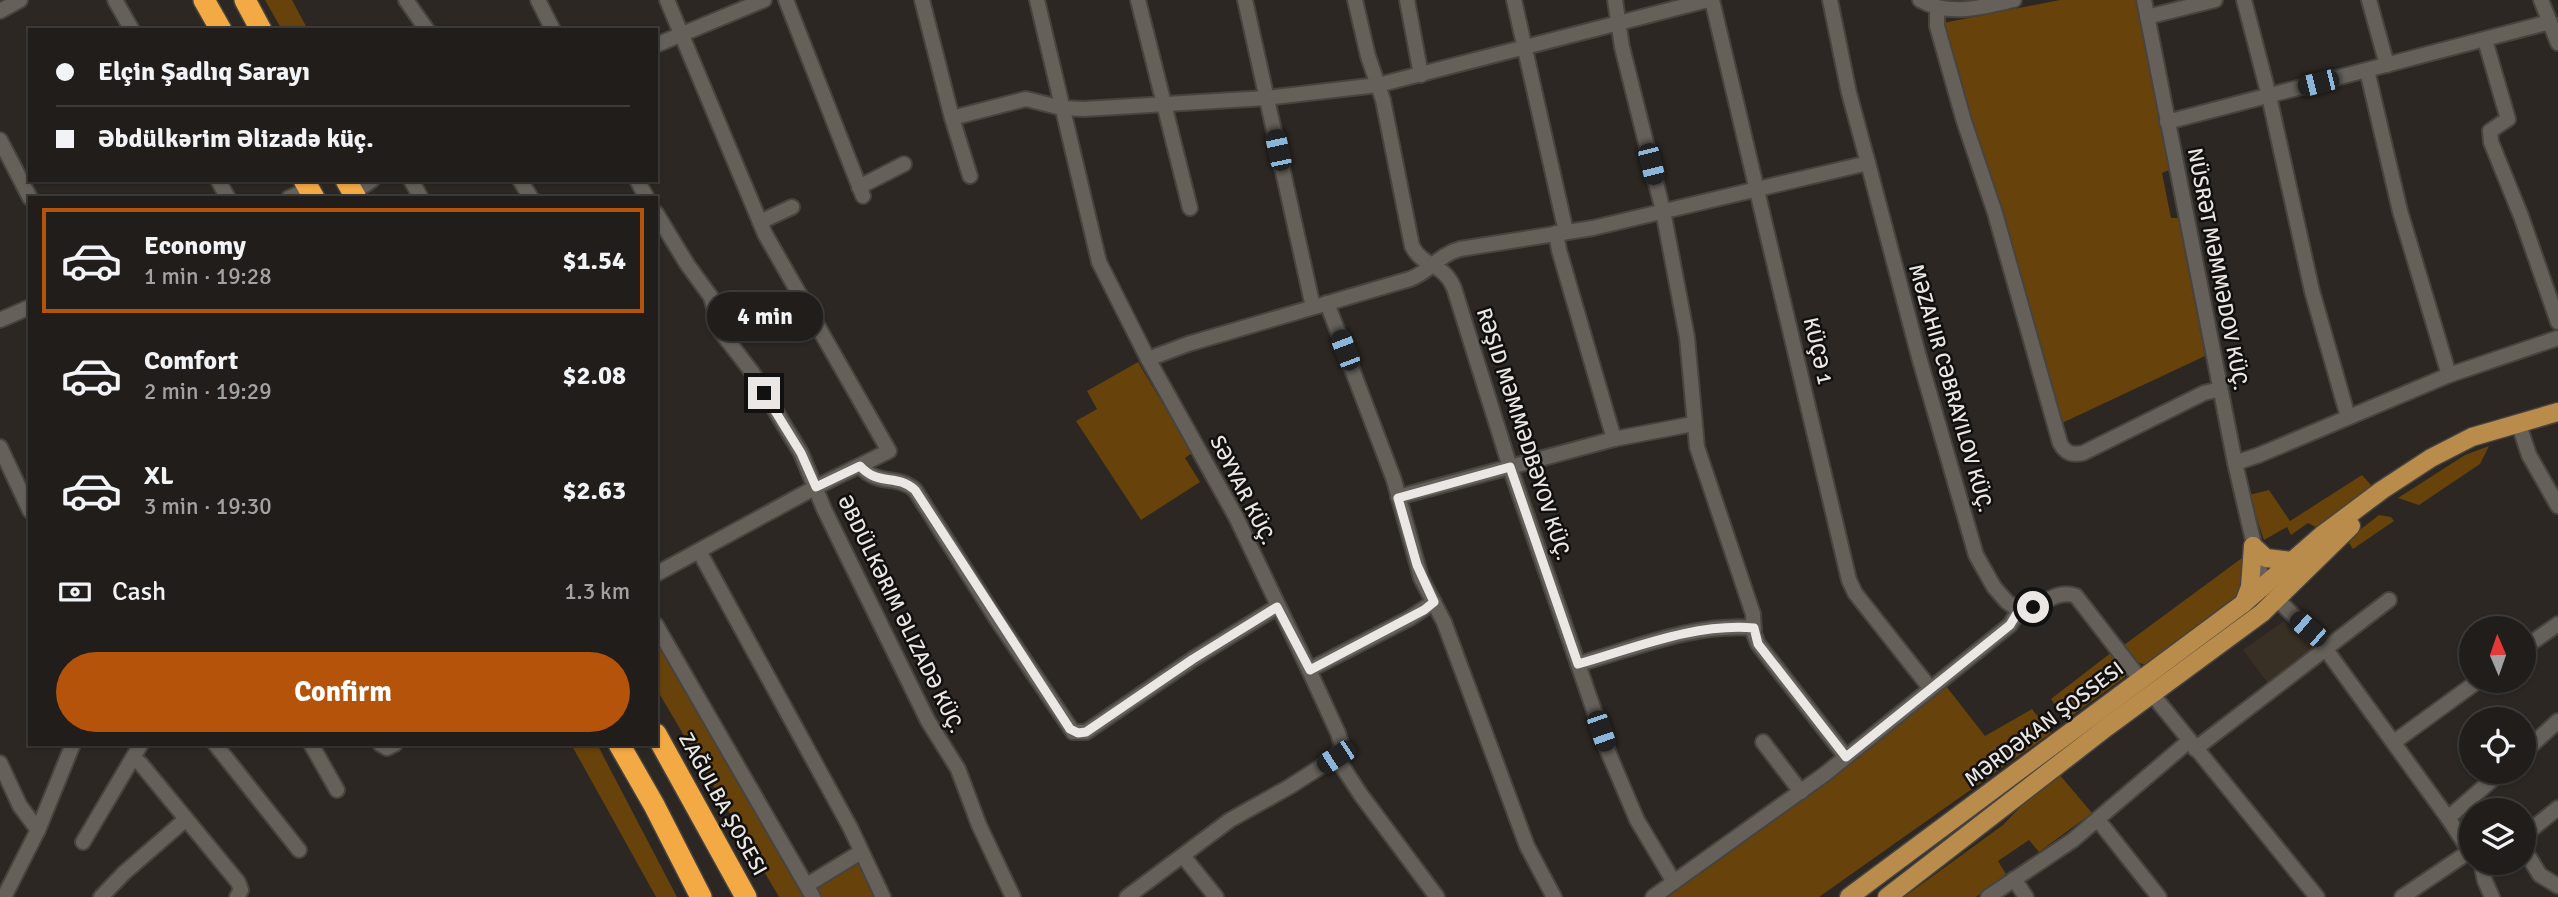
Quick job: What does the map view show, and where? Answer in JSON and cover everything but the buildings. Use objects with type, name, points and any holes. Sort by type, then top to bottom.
[{"type":"highway","points":[[204,0],[220,28]]},
{"type":"highway","points":[[245,0],[260,28]]},
{"type":"highway","name":"ZAĞULBA ŞOSESI","points":[[658,738],[746,897]]},
{"type":"highway","points":[[620,746],[701,897]]},
{"type":"highway","points":[[654,806],[712,897]]},
{"type":"main road","name":"MƏRDƏKAN ŞOSSESI","points":[[1886,897],[2146,687],[2291,561],[2360,506],[2431,458],[2490,430],[2558,412]]},
{"type":"main road","name":"MƏRDƏKAN ŞOSSESI","points":[[1849,897],[2146,687],[2277,599],[2337,538],[2396,492],[2455,455],[2521,431],[2558,421]]},
{"type":"main road","points":[[2253,546],[2266,558],[2291,561]]},
{"type":"main road","points":[[2244,603],[2250,587],[2253,546]]},
{"type":"main road","points":[[688,790],[757,897]]},
{"type":"street","points":[[0,10],[20,0]]},
{"type":"street","points":[[115,0],[131,28]]},
{"type":"street","points":[[406,0],[426,28]]},
{"type":"street","points":[[538,0],[552,28]]},
{"type":"street","points":[[658,573],[816,487],[889,451],[786,272],[761,222],[667,0]]},
{"type":"street","points":[[658,44],[764,0]]},
{"type":"street","points":[[786,0],[861,192],[904,164]]},
{"type":"street","points":[[922,0],[952,118],[970,176]]},
{"type":"street","name":"SƏYYAR KÜÇ.","points":[[1037,0],[1098,262],[1148,359],[1220,487],[1310,670],[1341,740],[1340,752],[1336,757]]},
{"type":"street","points":[[1138,0],[1190,208]]},
{"type":"street","points":[[1245,0],[1266,98],[1320,305],[1391,473],[1417,565],[1458,657],[1527,846],[1553,897]]},
{"type":"street","name":"RƏŞID MƏMMƏDBƏYOV KÜÇ.","points":[[1355,0],[1378,85],[1412,246],[1416,254],[1444,271],[1454,288],[1510,467],[1609,754],[1628,802],[1674,882]]},
{"type":"street","points":[[1407,0],[1421,75]]},
{"type":"street","points":[[1514,0],[1561,232],[1559,250],[1614,439]]},
{"type":"street","points":[[1615,0],[1622,47],[1663,211],[1690,355],[1693,424],[1697,447],[1753,614],[1758,644],[1846,757]]},
{"type":"street","points":[[952,118],[1026,99],[1062,108],[1084,109],[1266,98],[1378,85],[1710,0]]},
{"type":"street","name":"KÜÇƏ 1","points":[[1710,0],[1758,188],[1849,580],[1855,593],[1930,688]]},
{"type":"street","points":[[1830,0],[1841,56],[1919,357],[1976,555],[1994,587],[2007,602],[2019,610],[2033,607],[2063,593],[2081,600],[2192,745],[2317,897]]},
{"type":"street","points":[[1920,0],[1937,8],[1962,10],[2014,0]]},
{"type":"street","name":"NÜSRƏT MƏMMƏDOV KÜÇ.","points":[[2144,0],[2235,463],[2253,546],[2265,584]]},
{"type":"street","points":[[2147,17],[2215,0]]},
{"type":"street","points":[[2244,0],[2269,96],[2312,291],[2348,416]]},
{"type":"street","points":[[2369,0],[2387,65]]},
{"type":"street","points":[[2541,0],[2558,43]]},
{"type":"street","points":[[1937,8],[1937,26],[1964,121],[1995,213],[2060,443],[2065,452],[2083,453],[2204,393],[2220,389]]},
{"type":"street","points":[[2167,122],[2550,22]]},
{"type":"street","points":[[2485,40],[2508,120],[2490,131],[2491,142],[2521,216],[2558,322]]},
{"type":"street","points":[[2367,70],[2400,211],[2449,375]]},
{"type":"street","points":[[0,140],[29,196]]},
{"type":"street","points":[[1148,359],[1188,344],[1410,279],[1427,271],[1447,253],[1460,249],[1593,228],[1868,163]]},
{"type":"street","points":[[352,190],[368,182]]},
{"type":"street","points":[[761,222],[792,207]]},
{"type":"street","name":"ƏBDÜLKƏRIM ƏLIZADƏ KÜÇ.","points":[[658,216],[687,264],[706,286],[715,305],[720,332],[752,372],[801,453],[824,509],[929,721],[958,769],[975,818],[1013,897]]},
{"type":"street","points":[[0,320],[28,308]]},
{"type":"street","points":[[2235,463],[2449,375],[2558,338]]},
{"type":"street","points":[[1398,498],[1614,439],[1693,424]]},
{"type":"street","points":[[2521,431],[2529,455],[2558,506]]},
{"type":"street","points":[[0,447],[28,506]]},
{"type":"street","points":[[860,466],[871,477],[901,482],[915,490],[996,618],[1073,732],[1086,732],[1193,659],[1277,607]]},
{"type":"street","points":[[699,551],[844,815],[883,897]]},
{"type":"street","points":[[2265,584],[2316,637],[2459,835]]},
{"type":"street","points":[[1988,897],[2065,845],[2192,745],[2389,600]]},
{"type":"street","points":[[1310,670],[1410,618],[1434,602]]},
{"type":"street","points":[[1653,897],[1846,757],[2010,625],[2019,610]]},
{"type":"street","points":[[2536,640],[2558,624]]},
{"type":"street","points":[[1578,664],[1686,633],[1734,627],[1754,628]]},
{"type":"street","points":[[658,628],[810,891],[861,852]]},
{"type":"street","points":[[2394,742],[2461,693]]},
{"type":"street","points":[[2536,740],[2558,721]]},
{"type":"street","points":[[1763,742],[1801,792]]},
{"type":"street","points":[[4,897],[38,830],[72,746]]},
{"type":"street","points":[[83,842],[140,746]]},
{"type":"street","points":[[217,746],[299,850]]},
{"type":"street","points":[[312,746],[337,790]]},
{"type":"street","points":[[1128,897],[1230,820],[1336,757],[1354,787],[1437,897]]},
{"type":"street","points":[[133,758],[141,764],[239,881],[241,890],[237,897]]},
{"type":"street","points":[[0,763],[20,806],[38,830]]},
{"type":"street","points":[[2448,818],[2487,784]]},
{"type":"street","points":[[2536,826],[2558,808]]},
{"type":"street","points":[[101,897],[124,873],[186,819]]},
{"type":"street","points":[[2098,820],[2159,897]]},
{"type":"street","points":[[1182,856],[1216,897]]},
{"type":"street","points":[[2402,897],[2459,859]]},
{"type":"street","points":[[2536,868],[2540,875],[2558,886]]},
{"type":"street","points":[[2483,875],[2492,897]]},
{"type":"street","points":[[2014,879],[2026,897]]},
{"type":"shaded area","points":[[265,0],[292,0],[307,28],[281,28]]},
{"type":"shaded area","points":[[2060,0],[2136,0],[2169,170],[2162,173],[2171,218],[2178,218],[2205,356],[2062,423],[1943,23]]},
{"type":"shaded area","points":[[1138,362],[1192,453],[1185,458],[1200,482],[1141,520],[1076,421],[1097,409],[1087,391]]},
{"type":"shaded area","points":[[2489,446],[2480,464],[2419,505],[2398,498],[2465,455]]},
{"type":"shaded area","points":[[2362,475],[2372,486],[2325,532],[2308,523],[2291,535],[2287,527],[2264,540],[2249,495],[2269,490],[2290,521]]},
{"type":"shaded area","points":[[2379,515],[2391,517],[2394,521],[2353,549],[2347,540]]},
{"type":"shaded area","points":[[2242,558],[2243,583],[2240,593],[2145,665],[2137,662],[2124,645]]},
{"type":"shaded area","points":[[2284,621],[2318,649],[2270,686],[2243,650]]},
{"type":"shaded area","points":[[658,638],[805,893],[858,861],[877,897],[779,897],[658,691]]},
{"type":"shaded area","points":[[2112,652],[2126,668],[2125,677],[2066,720],[2051,699]]},
{"type":"shaded area","points":[[1946,686],[1985,736],[2032,709],[2051,733],[1819,897],[1668,897],[1812,793]]},
{"type":"shaded area","points":[[572,746],[598,746],[677,897],[656,897]]},
{"type":"shaded area","points":[[2059,774],[2092,813],[2039,852],[2029,840],[1998,861],[2006,874],[1976,897],[1904,897],[2003,825],[2027,800]]},
{"type":"route","points":[[764,393],[801,453],[816,487],[860,466],[871,477],[908,484],[915,490],[1070,729],[1078,733],[1086,732],[1193,659],[1277,607],[1310,670],[1424,610],[1434,602],[1417,565],[1398,498],[1510,467],[1578,664],[1686,633],[1720,628],[1754,628],[1758,644],[1846,757],[2010,625],[2019,610],[2033,607]]}]
